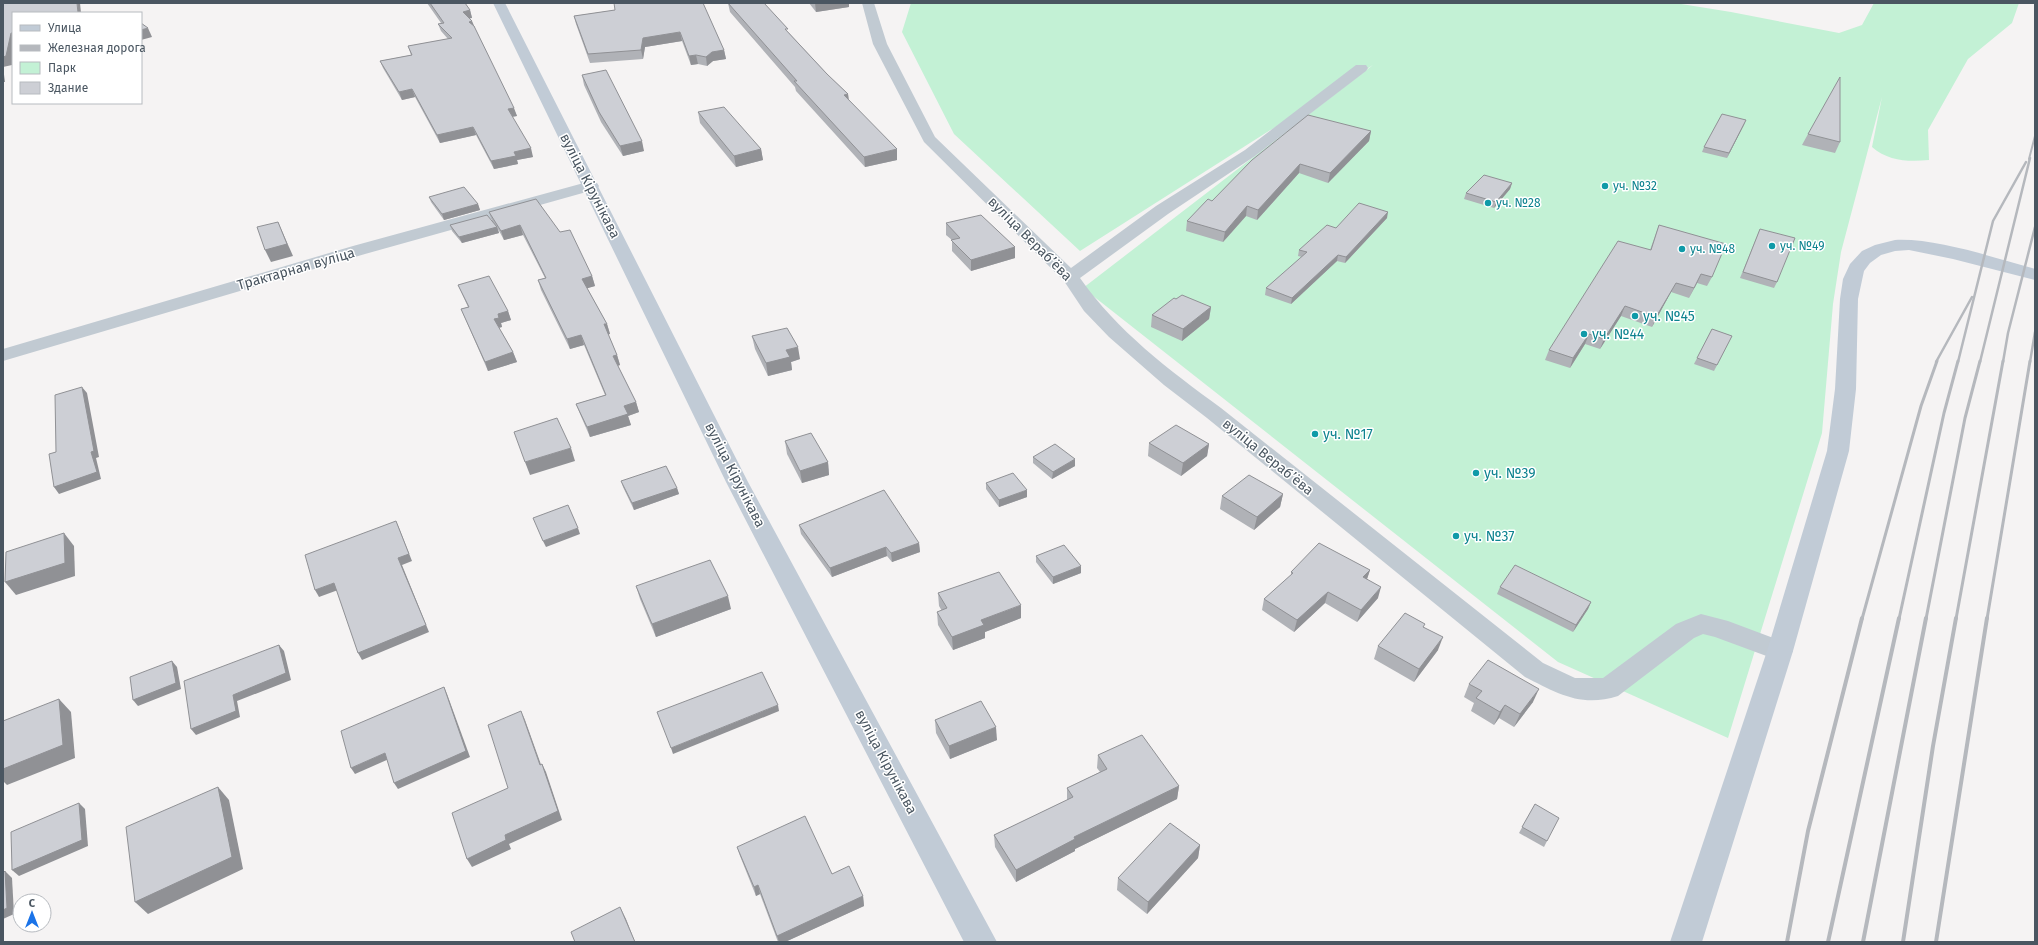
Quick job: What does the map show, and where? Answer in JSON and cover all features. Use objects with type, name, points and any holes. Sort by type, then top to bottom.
[{"type":"street","name":"вуліца Кірунікава","points":[[499,3],[737,482],[982,942]]},
{"type":"street","name":"вуліца Верабʼёва","points":[[868,3],[880,44],[929,139],[1070,277],[1091,307],[1116,333],[1171,381],[1214,413],[1534,670],[1571,688],[1592,690],[1609,688],[1685,631],[1700,624],[1719,628],[1780,651]]},
{"type":"street","points":[[1070,277],[1162,210],[1250,153],[1361,68]]},
{"type":"street","name":"Трактарная вуліца","points":[[3,355],[359,250],[591,186]]},
{"type":"street","points":[[1686,942],[1780,651],[1838,451],[1842,432],[1848,353],[1849,299],[1854,272],[1860,261],[1870,252],[1888,246],[1916,246],[2035,275]]},
{"type":"green space","points":[[911,3],[1675,3],[1731,12],[1839,33],[1862,25],[1874,3],[2019,3],[2012,23],[1968,59],[1928,130],[1929,160],[1899,160],[1878,152],[1872,147],[1882,97],[1841,252],[1833,304],[1822,433],[1728,738],[1558,662],[1083,288],[1373,65],[1080,251],[954,134],[902,32]]},
{"type":"building","points":[[3,3],[77,3],[78,12],[12,12],[12,33],[6,56],[3,57]]},
{"type":"building","points":[[430,3],[465,3],[470,10],[463,12],[472,21],[469,22],[474,26],[514,108],[508,109],[531,148],[514,152],[516,156],[491,161],[473,127],[437,135],[412,89],[399,92],[380,61],[412,55],[408,46],[452,38],[438,24],[444,23]]},
{"type":"building","points":[[614,3],[703,3],[724,50],[712,52],[706,57],[696,55],[689,56],[680,32],[643,38],[641,50],[588,54],[574,16],[615,10]]},
{"type":"building","points":[[728,3],[764,3],[788,29],[785,29],[848,94],[844,95],[897,149],[864,157],[794,81],[797,81]]},
{"type":"building","points":[[142,24],[148,28],[142,30]]},
{"type":"building","points":[[606,70],[642,141],[620,146],[599,112],[582,75]]},
{"type":"building","points":[[1840,77],[1840,142],[1808,134]]},
{"type":"building","points":[[724,107],[761,149],[734,156],[698,112]]},
{"type":"building","points":[[1722,114],[1746,120],[1729,153],[1704,147]]},
{"type":"building","points":[[1308,115],[1371,131],[1330,173],[1300,164],[1258,210],[1247,206],[1225,232],[1187,221],[1208,199],[1212,201],[1252,160]]},
{"type":"building","points":[[1484,175],[1512,183],[1496,202],[1466,193]]},
{"type":"building","points":[[464,187],[478,204],[442,214],[429,197]]},
{"type":"building","points":[[536,199],[560,232],[570,230],[592,276],[582,279],[607,324],[604,324],[617,355],[613,356],[636,402],[624,406],[628,414],[587,427],[576,404],[606,395],[581,335],[567,339],[538,280],[546,278],[520,225],[501,231],[489,212]]},
{"type":"building","points":[[1359,203],[1388,212],[1346,257],[1338,255],[1292,298],[1266,288],[1307,252],[1299,250],[1327,225],[1336,228]]},
{"type":"building","points":[[487,215],[497,227],[459,237],[450,225]]},
{"type":"building","points":[[981,215],[1015,247],[971,260],[951,240],[960,238],[946,223]]},
{"type":"building","points":[[278,222],[287,244],[265,250],[257,227]]},
{"type":"building","points":[[1659,225],[1726,244],[1712,277],[1701,274],[1694,288],[1676,283],[1656,317],[1625,306],[1604,339],[1589,334],[1573,358],[1549,350],[1618,241],[1651,250]]},
{"type":"building","points":[[1760,229],[1795,238],[1777,282],[1743,272]]},
{"type":"building","points":[[489,276],[508,311],[498,314],[499,318],[494,319],[513,352],[485,362],[461,309],[469,307],[458,285]]},
{"type":"building","points":[[1182,295],[1211,307],[1183,329],[1152,315],[1174,298],[1176,299]]},
{"type":"building","points":[[787,328],[798,347],[786,350],[790,357],[766,363],[752,336]]},
{"type":"building","points":[[1712,329],[1732,336],[1717,365],[1697,358]]},
{"type":"building","points":[[82,387],[94,451],[91,452],[97,472],[54,487],[49,454],[56,452],[55,395]]},
{"type":"building","points":[[557,418],[571,448],[525,462],[514,432]]},
{"type":"building","points":[[1176,425],[1209,444],[1183,463],[1149,443]]},
{"type":"building","points":[[811,433],[828,462],[800,471],[785,441]]},
{"type":"building","points":[[1055,444],[1075,459],[1053,472],[1033,457]]},
{"type":"building","points":[[666,466],[677,488],[632,503],[621,481]]},
{"type":"building","points":[[1013,473],[1027,490],[999,500],[986,483]]},
{"type":"building","points":[[1249,475],[1283,494],[1257,517],[1222,496]]},
{"type":"building","points":[[884,490],[919,543],[891,553],[886,547],[830,568],[799,525]]},
{"type":"building","points":[[568,505],[578,528],[543,541],[533,518]]},
{"type":"building","points":[[396,521],[409,554],[398,558],[426,625],[358,653],[334,583],[315,590],[305,555]]},
{"type":"building","points":[[64,533],[65,563],[5,582],[6,552]]},
{"type":"building","points":[[1319,543],[1370,570],[1363,577],[1381,587],[1361,610],[1328,592],[1297,620],[1264,599],[1293,573],[1291,572]]},
{"type":"building","points":[[1064,545],[1081,566],[1053,577],[1036,556]]},
{"type":"building","points":[[710,560],[728,596],[652,624],[636,586]]},
{"type":"building","points":[[1515,565],[1591,602],[1576,625],[1500,587]]},
{"type":"building","points":[[999,572],[1021,605],[981,620],[984,625],[952,637],[937,612],[947,608],[938,593]]},
{"type":"building","points":[[1405,613],[1425,624],[1423,627],[1443,637],[1419,669],[1378,646]]},
{"type":"building","points":[[279,645],[286,673],[233,695],[236,711],[191,729],[184,681]]},
{"type":"building","points":[[1488,660],[1539,689],[1520,714],[1505,705],[1500,712],[1476,698],[1482,691],[1469,684]]},
{"type":"building","points":[[172,661],[176,683],[133,700],[130,677]]},
{"type":"building","points":[[762,672],[778,705],[671,748],[657,712]]},
{"type":"building","points":[[444,687],[466,751],[394,783],[385,753],[351,768],[341,731]]},
{"type":"building","points":[[59,699],[63,745],[3,769],[3,721]]},
{"type":"building","points":[[981,701],[996,727],[949,746],[935,720]]},
{"type":"building","points":[[521,711],[540,765],[542,764],[558,811],[505,835],[506,840],[467,859],[452,813],[508,788],[488,725]]},
{"type":"building","points":[[1142,735],[1179,786],[1074,837],[1075,839],[1016,870],[994,835],[1073,797],[1067,788],[1107,769],[1098,755]]},
{"type":"building","points":[[218,787],[232,857],[135,902],[126,827]]},
{"type":"building","points":[[79,803],[82,840],[12,870],[11,832]]},
{"type":"building","points":[[1535,804],[1559,818],[1547,841],[1522,827]]},
{"type":"building","points":[[805,816],[832,874],[849,866],[863,896],[777,936],[758,885],[754,887],[737,847]]},
{"type":"building","points":[[1170,823],[1200,845],[1148,902],[1118,878]]},
{"type":"building","points":[[5,871],[7,908],[3,910],[3,873]]},
{"type":"building","points":[[620,907],[635,942],[575,942],[571,932]]},
{"type":"railway","points":[[2029,159],[2035,136]]},
{"type":"railway","points":[[1980,362],[2030,158]]},
{"type":"railway","points":[[1958,362],[1993,221],[2026,162]]},
{"type":"railway","points":[[2003,362],[2008,333],[2035,227]]},
{"type":"railway","points":[[1936,362],[1972,297]]},
{"type":"railway","points":[[2030,362],[2035,332]]},
{"type":"railway","points":[[1862,619],[1921,406],[1937,361]]},
{"type":"railway","points":[[1899,619],[1944,413],[1958,361]]},
{"type":"railway","points":[[1926,619],[1965,418],[1980,361]]},
{"type":"railway","points":[[1956,619],[2003,361]]},
{"type":"railway","points":[[1987,619],[2030,361]]},
{"type":"railway","points":[[1787,942],[1808,831],[1862,618]]},
{"type":"railway","points":[[1828,942],[1899,618]]},
{"type":"railway","points":[[1863,942],[1926,618]]},
{"type":"railway","points":[[1903,942],[1933,746],[1956,618]]},
{"type":"railway","points":[[1936,942],[1987,618]]},
{"type":"place","name":"уч. №32","points":[[1605,186]]},
{"type":"place","name":"уч. №28","points":[[1488,203]]},
{"type":"place","name":"уч. №49","points":[[1772,246]]},
{"type":"place","name":"уч. №48","points":[[1682,249]]},
{"type":"place","name":"уч. №45","points":[[1635,316]]},
{"type":"place","name":"уч. №44","points":[[1584,334]]},
{"type":"place","name":"уч. №17","points":[[1315,434]]},
{"type":"place","name":"уч. №39","points":[[1476,473]]},
{"type":"place","name":"уч. №37","points":[[1456,536]]}]
